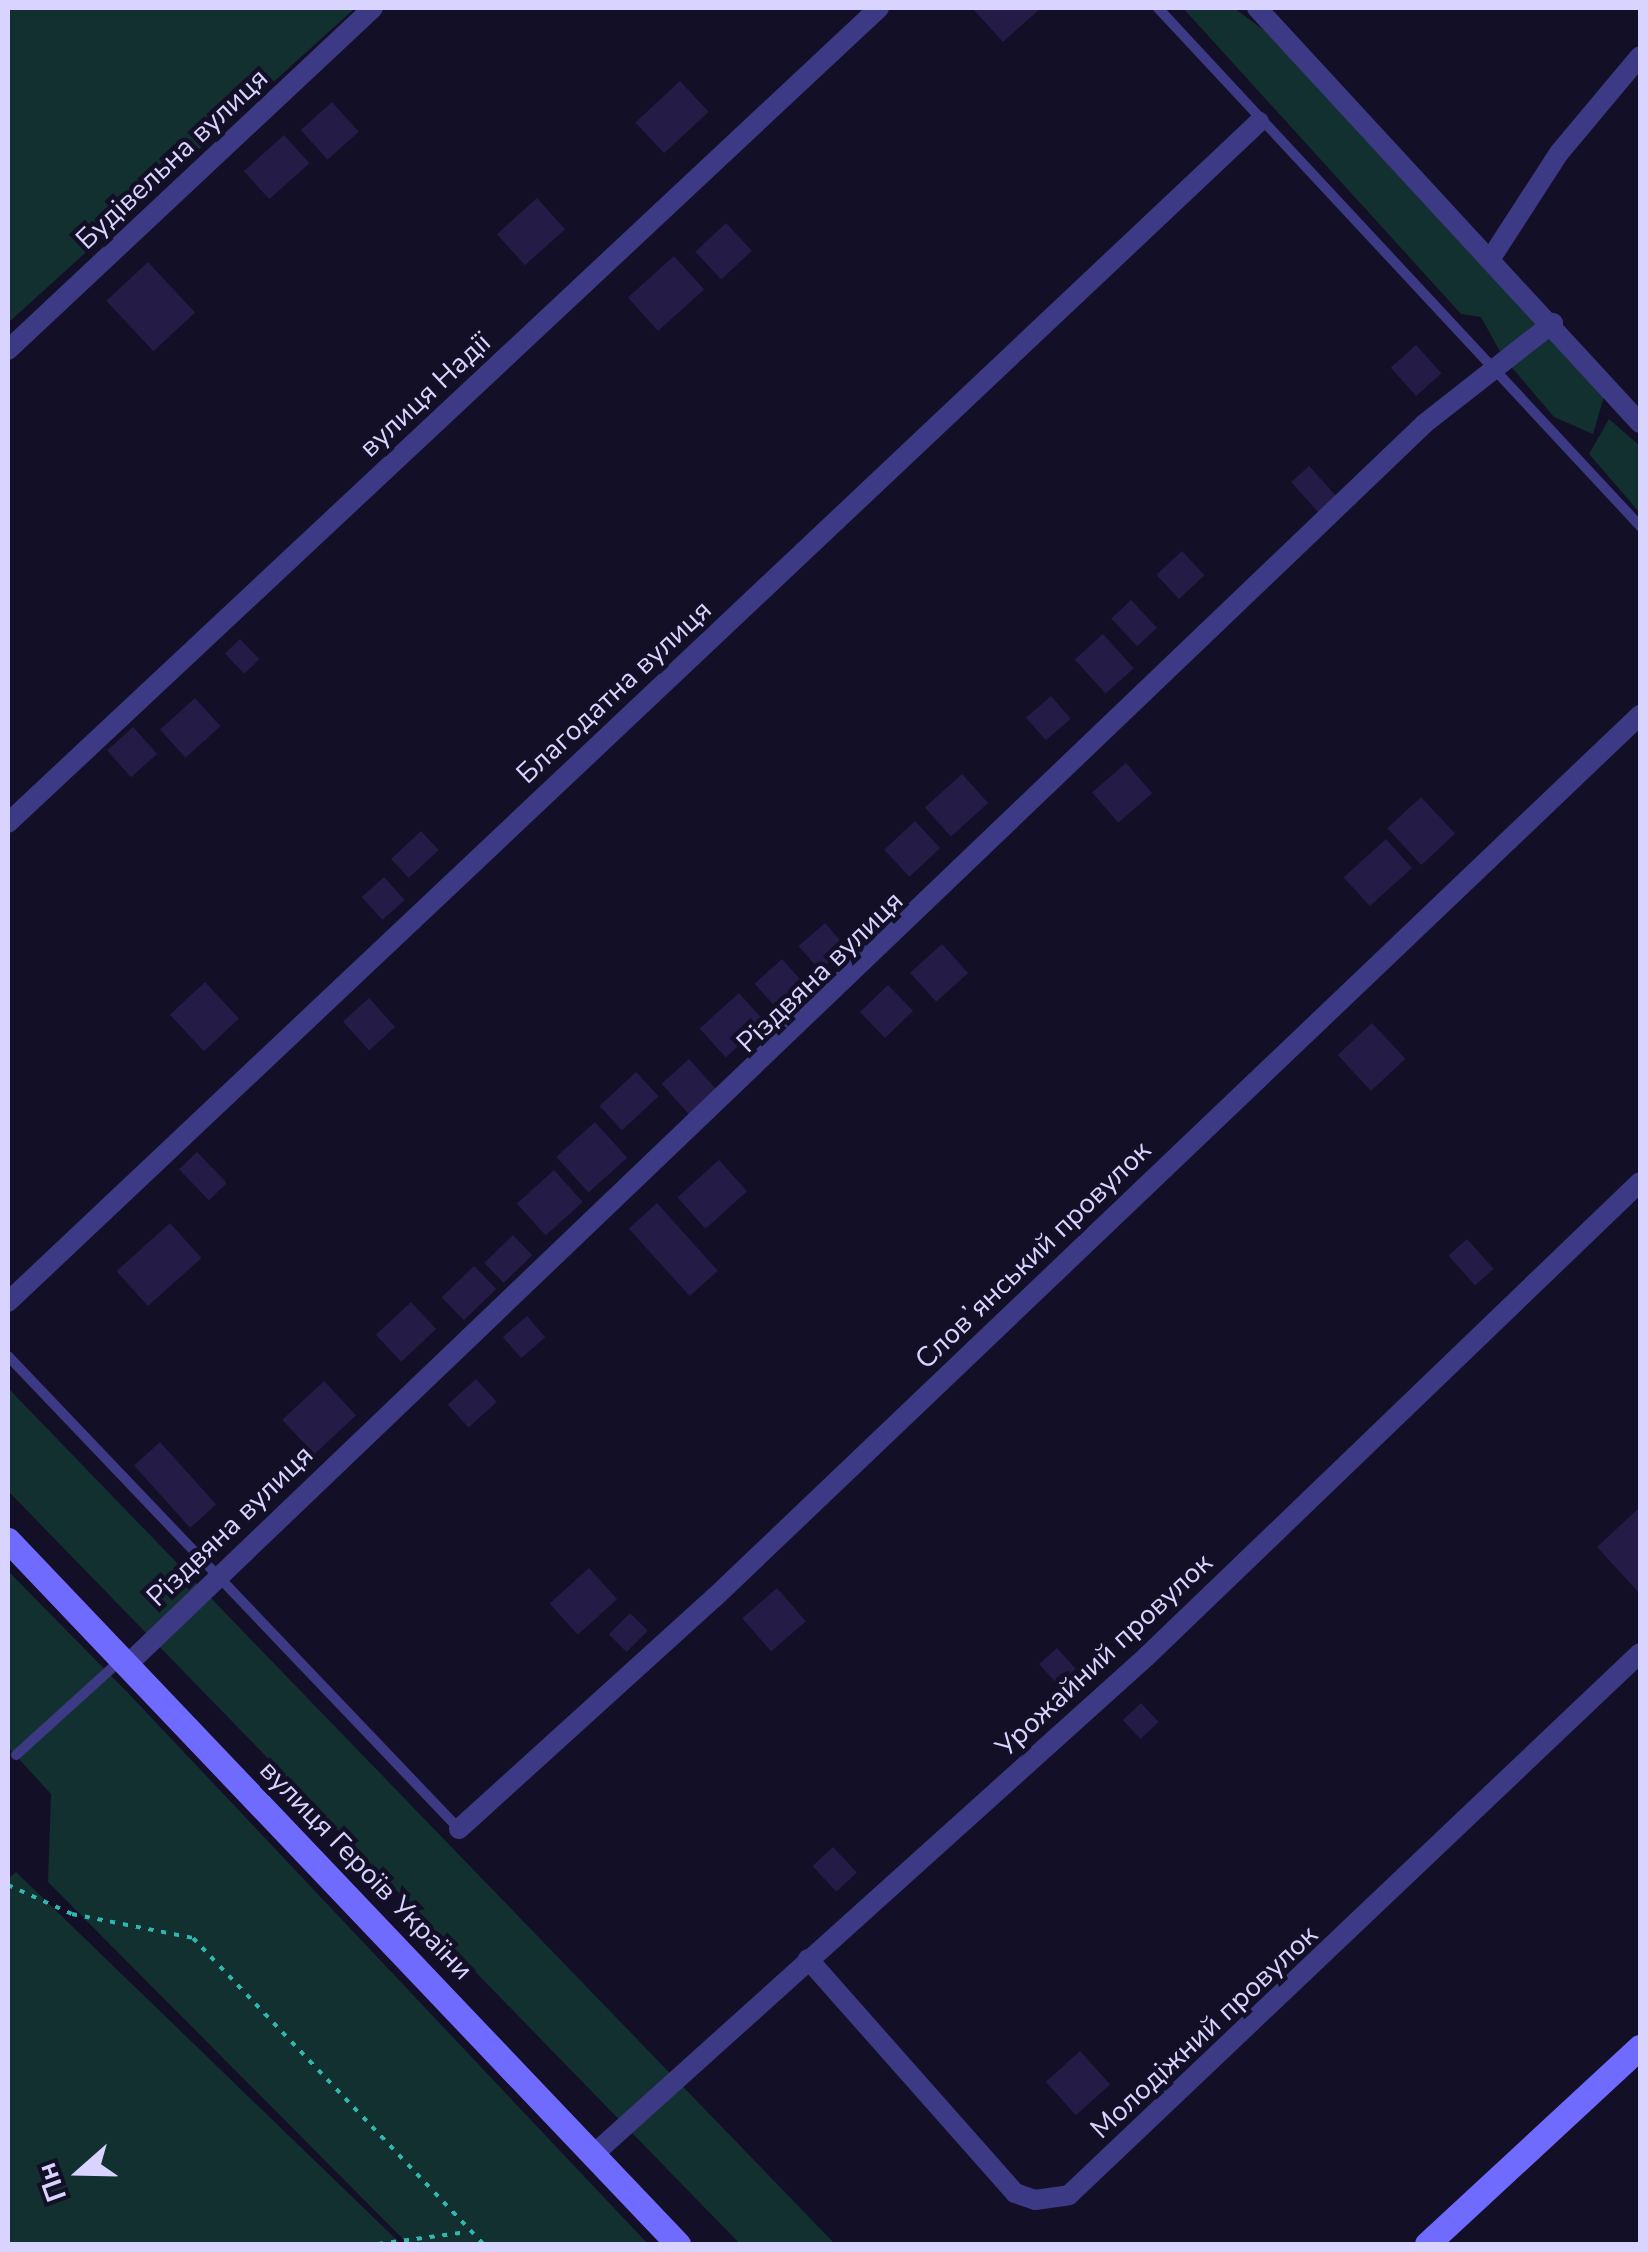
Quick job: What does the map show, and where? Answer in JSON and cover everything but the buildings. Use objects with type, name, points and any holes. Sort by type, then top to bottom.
[{"type":"main road","name":"вулиця Героїв України","points":[[8,1540],[678,2244]]},
{"type":"main road","points":[[1426,2244],[1640,2047]]},
{"type":"street","name":"Будівельна вулиця","points":[[8,350],[373,8]]},
{"type":"street","name":"вулиця Надії","points":[[8,823],[879,8]]},
{"type":"street","points":[[1257,8],[1493,255],[1640,423]]},
{"type":"street","points":[[1493,255],[1559,153],[1640,56]]},
{"type":"street","name":"Благодатна вулиця","points":[[8,1302],[1259,122]]},
{"type":"street","name":"Різдвяна вулиця","points":[[126,1661],[703,1122],[1424,424],[1553,324]]},
{"type":"street","name":"Словʼянський провулок","points":[[460,1829],[714,1598],[1640,715]]},
{"type":"street","name":"Урожайний провулок","points":[[594,2154],[1146,1657],[1640,1182]]},
{"type":"street","name":"Молодіжний провулок","points":[[808,1960],[1015,2193],[1035,2200],[1070,2195],[1640,1653]]},
{"type":"lane","points":[[1158,8],[1259,122],[1492,370],[1531,400],[1640,526]]},
{"type":"lane","points":[[8,1356],[460,1829]]},
{"type":"lane","points":[[16,1756],[126,1661]]},
{"type":"path","points":[[8,1886],[72,1914],[193,1938],[296,2051],[370,2117],[483,2244]]},
{"type":"path","points":[[378,2244],[470,2232]]},
{"type":"green space","points":[[8,8],[355,8],[8,323]]},
{"type":"green space","points":[[1183,8],[1234,8],[1265,31],[1605,393],[1593,434],[1554,417],[1503,357],[1481,317],[1461,314]]},
{"type":"green space","points":[[1609,419],[1640,446],[1640,513],[1589,454]]},
{"type":"green space","points":[[8,1388],[835,2244],[740,2244],[8,1491]]},
{"type":"green space","points":[[8,1571],[648,2244],[408,2244],[48,1882],[51,1794],[8,1747]]},
{"type":"green space","points":[[16,1872],[401,2244],[8,2244],[8,1879]]}]
